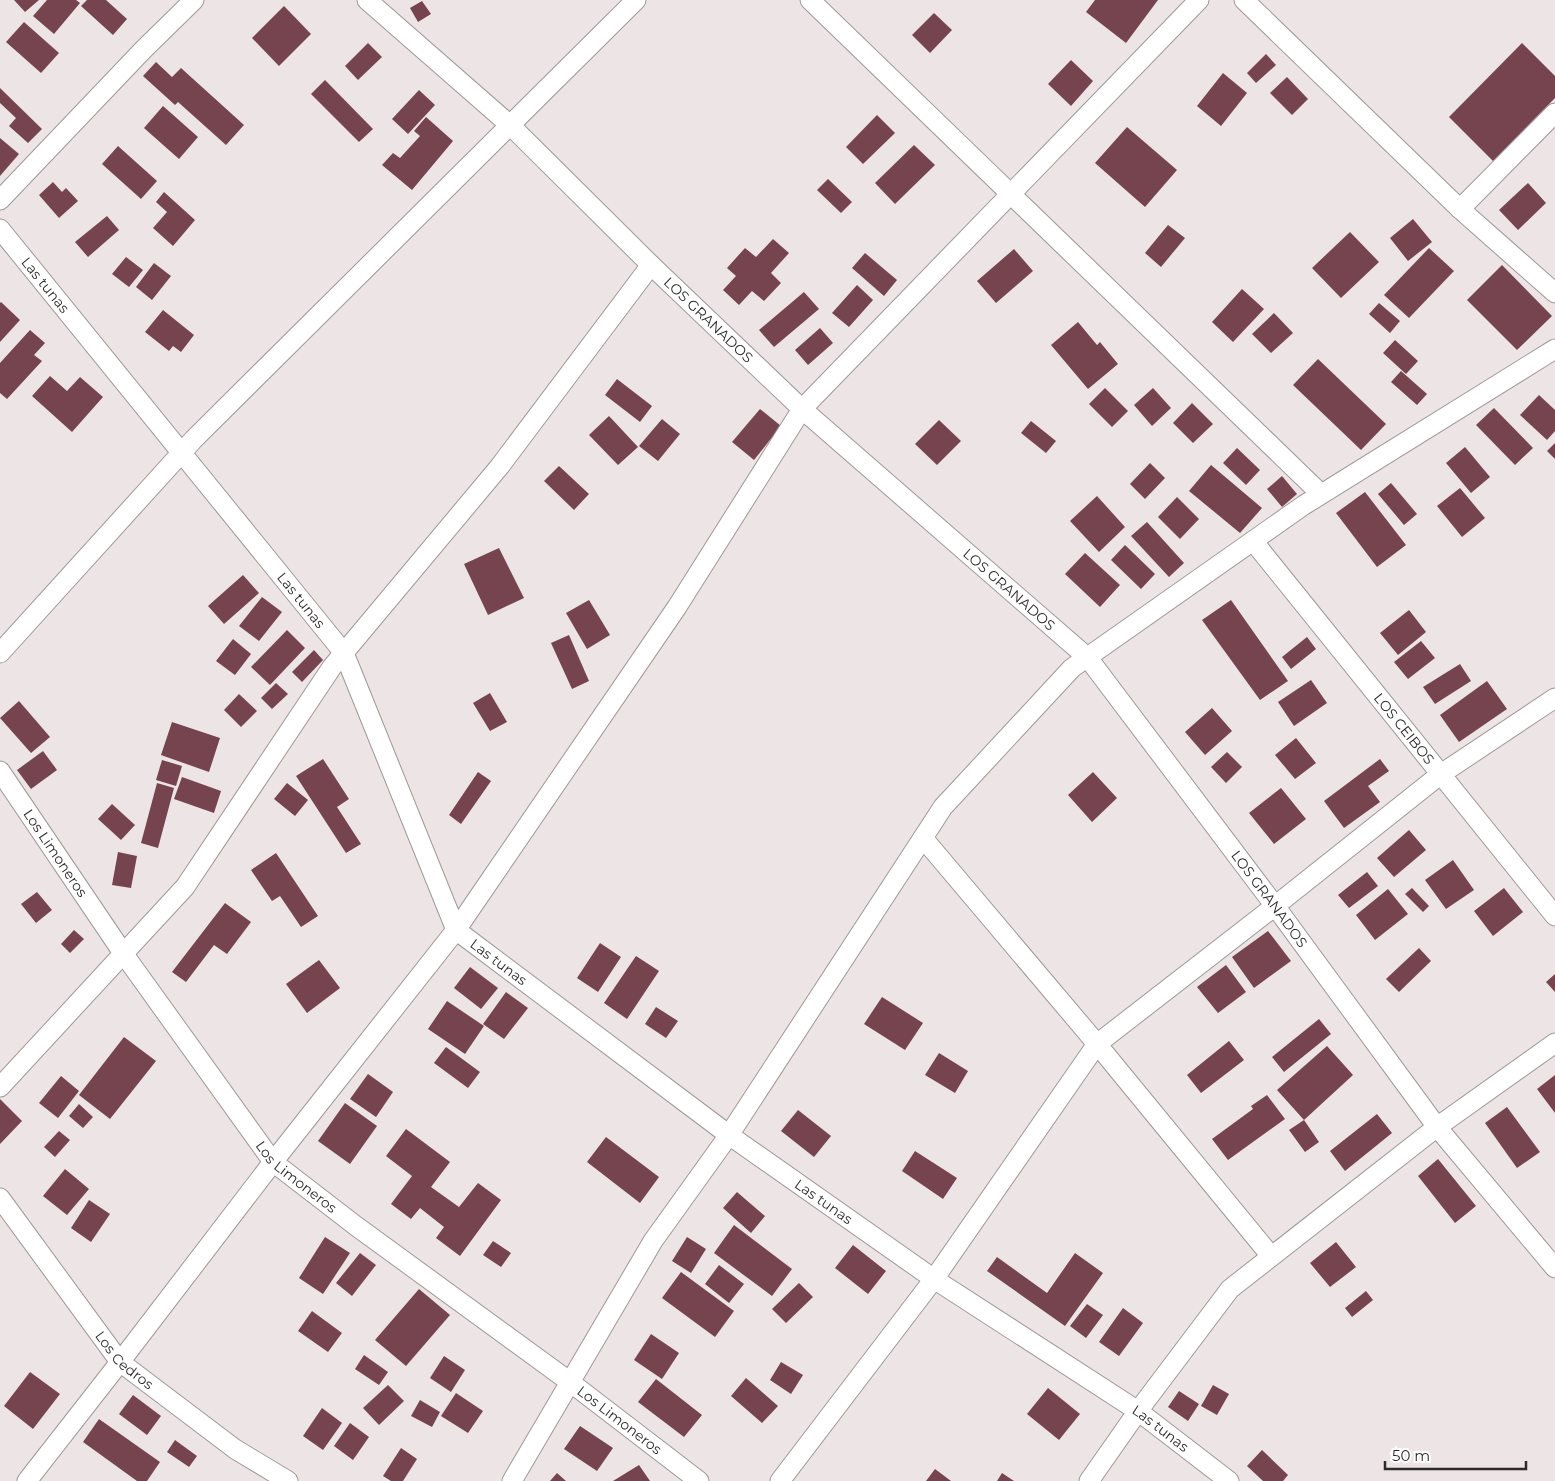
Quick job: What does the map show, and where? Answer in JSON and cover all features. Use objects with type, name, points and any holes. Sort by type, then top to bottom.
[{"type":"street","points":[[0,200],[143,50],[194,0]]},
{"type":"street","name":"LOS GRANADOS","points":[[367,0],[510,125],[651,265],[802,409],[1088,658],[1275,906],[1437,1127],[1555,1268]]},
{"type":"street","points":[[0,653],[181,454],[636,0]]},
{"type":"street","points":[[810,0],[1321,494]]},
{"type":"street","points":[[27,1481],[273,1162],[456,930],[677,607],[802,409],[1199,0]]},
{"type":"street","points":[[1244,0],[1460,209],[1555,293]]},
{"type":"street","points":[[1460,209],[1555,113]]},
{"type":"street","name":"Las tunas","points":[[0,229],[344,653],[456,930],[729,1135],[934,1279],[1138,1411],[1229,1481]]},
{"type":"street","points":[[0,1087],[185,887],[332,667],[500,466],[651,265]]},
{"type":"street","points":[[512,1481],[653,1241],[729,1135],[943,807],[1072,668],[1321,494],[1555,349]]},
{"type":"street","name":"LOS CEIBOS","points":[[1253,541],[1555,916]]},
{"type":"street","points":[[780,1481],[934,1279],[1098,1044],[1441,774],[1555,698]]},
{"type":"street","name":"Los Limoneros","points":[[0,771],[123,953],[273,1162],[364,1232],[570,1382],[699,1481]]},
{"type":"street","points":[[923,838],[1098,1044],[1271,1256]]},
{"type":"street","points":[[1089,1481],[1138,1411],[1230,1290],[1437,1127],[1555,1043]]},
{"type":"street","name":"Los Cedros","points":[[0,1198],[120,1362],[235,1449],[288,1481]]},
{"type":"building","points":[[14,0],[39,0],[25,12]]},
{"type":"building","points":[[47,0],[76,0],[80,3],[54,34],[33,16]]},
{"type":"building","points":[[87,0],[106,0],[127,19],[113,35],[81,6]]},
{"type":"building","points":[[1095,0],[1158,0],[1126,43],[1086,12]]},
{"type":"building","points":[[422,1],[431,14],[418,22],[410,8]]},
{"type":"building","points":[[284,6],[311,34],[279,66],[252,38]]},
{"type":"building","points":[[934,13],[952,30],[930,53],[912,35]]},
{"type":"building","points":[[24,22],[59,53],[41,73],[6,42]]},
{"type":"building","points":[[368,43],[382,57],[358,80],[345,66]]},
{"type":"building","points":[[1522,43],[1555,76],[1555,98],[1493,161],[1449,117]]},
{"type":"building","points":[[1266,54],[1276,65],[1256,83],[1247,73]]},
{"type":"building","points":[[1071,60],[1093,81],[1071,106],[1048,84]]},
{"type":"building","points":[[156,62],[172,77],[181,68],[244,125],[226,145],[178,102],[175,105],[143,76]]},
{"type":"building","points":[[1223,73],[1247,93],[1221,126],[1197,106]]},
{"type":"building","points":[[1287,77],[1308,99],[1292,115],[1270,93]]},
{"type":"building","points":[[325,80],[373,129],[359,142],[311,94]]},
{"type":"building","points":[[0,88],[42,129],[28,143],[9,126],[16,118],[0,103]]},
{"type":"building","points":[[419,90],[435,105],[408,134],[392,119]]},
{"type":"building","points":[[163,106],[198,137],[179,159],[144,128]]},
{"type":"building","points":[[877,115],[895,133],[863,164],[846,147]]},
{"type":"building","points":[[426,117],[453,141],[412,190],[382,165],[393,153],[400,158],[420,136],[414,131]]},
{"type":"building","points":[[1127,127],[1177,170],[1145,207],[1095,163]]},
{"type":"building","points":[[0,138],[19,154],[0,176]]},
{"type":"building","points":[[914,145],[935,165],[895,204],[875,183]]},
{"type":"building","points":[[118,146],[157,181],[141,199],[102,164]]},
{"type":"building","points":[[828,179],[852,202],[841,213],[817,190]]},
{"type":"building","points":[[53,182],[62,192],[66,188],[78,201],[59,218],[39,195]]},
{"type":"building","points":[[1528,183],[1546,203],[1518,230],[1499,210]]},
{"type":"building","points":[[164,192],[195,220],[173,246],[153,228],[167,212],[156,202]]},
{"type":"building","points":[[107,216],[119,230],[88,257],[75,242]]},
{"type":"building","points":[[1413,219],[1432,242],[1408,261],[1390,238]]},
{"type":"building","points":[[1168,225],[1185,238],[1161,267],[1145,253]]},
{"type":"building","points":[[1350,232],[1379,262],[1341,298],[1312,268]]},
{"type":"building","points":[[773,239],[789,253],[771,273],[781,283],[764,301],[752,291],[739,305],[723,290],[736,276],[727,268],[745,248],[756,257]]},
{"type":"building","points":[[1429,248],[1454,271],[1409,318],[1384,295]]},
{"type":"building","points":[[1014,249],[1033,271],[996,303],[977,281]]},
{"type":"building","points":[[865,253],[897,280],[884,296],[852,268]]},
{"type":"building","points":[[126,257],[143,270],[129,287],[112,274]]},
{"type":"building","points":[[154,263],[171,276],[152,300],[136,287]]},
{"type":"building","points":[[1502,265],[1552,316],[1517,350],[1467,300]]},
{"type":"building","points":[[857,285],[873,300],[849,327],[832,313]]},
{"type":"building","points":[[1242,289],[1264,309],[1233,342],[1212,322]]},
{"type":"building","points":[[804,292],[819,309],[774,347],[759,330]]},
{"type":"building","points":[[0,303],[20,320],[0,342]]},
{"type":"building","points":[[1379,303],[1400,321],[1390,333],[1369,314]]},
{"type":"building","points":[[163,310],[194,335],[181,352],[173,346],[169,351],[145,332]]},
{"type":"building","points":[[1274,313],[1293,333],[1271,353],[1252,334]]},
{"type":"building","points":[[1078,322],[1097,345],[1100,342],[1118,364],[1088,389],[1051,345]]},
{"type":"building","points":[[820,328],[833,343],[808,365],[795,350]]},
{"type":"building","points":[[30,330],[45,343],[34,355],[42,361],[7,399],[0,393],[0,363]]},
{"type":"building","points":[[1395,340],[1418,361],[1406,374],[1383,353]]},
{"type":"building","points":[[1318,359],[1386,424],[1361,450],[1293,385]]},
{"type":"building","points":[[1401,371],[1427,394],[1417,405],[1391,382]]},
{"type":"building","points":[[50,376],[67,391],[80,377],[103,397],[72,432],[32,396]]},
{"type":"building","points":[[617,379],[652,406],[640,422],[605,395]]},
{"type":"building","points":[[1105,388],[1128,411],[1112,427],[1089,404]]},
{"type":"building","points":[[1153,388],[1171,408],[1152,426],[1134,405]]},
{"type":"building","points":[[1539,395],[1555,410],[1555,431],[1547,440],[1520,415]]},
{"type":"building","points":[[1192,403],[1213,424],[1193,443],[1173,423]]},
{"type":"building","points":[[1494,408],[1533,448],[1515,465],[1476,425]]},
{"type":"building","points":[[760,409],[781,426],[754,460],[732,442]]},
{"type":"building","points":[[609,416],[638,447],[618,465],[589,435]]},
{"type":"building","points":[[662,419],[680,434],[658,461],[639,446]]},
{"type":"building","points":[[939,420],[961,441],[937,465],[915,444]]},
{"type":"building","points":[[1031,421],[1056,441],[1046,453],[1021,433]]},
{"type":"building","points":[[1555,443],[1555,459],[1547,451]]},
{"type":"building","points":[[1465,447],[1490,477],[1471,493],[1446,463]]},
{"type":"building","points":[[1237,448],[1260,470],[1246,485],[1223,463]]},
{"type":"building","points":[[1150,463],[1165,478],[1145,499],[1130,484]]},
{"type":"building","points":[[1211,465],[1262,508],[1240,533],[1189,491]]},
{"type":"building","points":[[559,466],[589,494],[574,510],[544,481]]},
{"type":"building","points":[[1282,476],[1297,494],[1282,507],[1267,489]]},
{"type":"building","points":[[1391,483],[1417,514],[1404,525],[1378,494]]},
{"type":"building","points":[[1460,488],[1485,518],[1462,537],[1437,506]]},
{"type":"building","points":[[1365,492],[1406,545],[1377,567],[1336,513]]},
{"type":"building","points":[[1097,496],[1125,527],[1099,552],[1070,521]]},
{"type":"building","points":[[1177,497],[1199,519],[1180,539],[1158,517]]},
{"type":"building","points":[[1147,522],[1184,563],[1169,577],[1131,536]]},
{"type":"building","points":[[1125,545],[1155,574],[1141,589],[1111,560]]},
{"type":"building","points":[[499,548],[524,598],[488,615],[464,564]]},
{"type":"building","points":[[1085,553],[1120,585],[1100,607],[1065,574]]},
{"type":"building","points":[[243,575],[259,593],[224,624],[208,606]]},
{"type":"building","points":[[262,597],[282,612],[259,641],[239,626]]},
{"type":"building","points":[[589,600],[610,635],[587,649],[566,613]]},
{"type":"building","points":[[1231,600],[1288,681],[1260,700],[1202,620]]},
{"type":"building","points":[[1409,610],[1426,632],[1398,655],[1380,633]]},
{"type":"building","points":[[287,630],[305,648],[270,685],[251,667]]},
{"type":"building","points":[[569,635],[589,681],[572,689],[551,643]]},
{"type":"building","points":[[1307,637],[1316,649],[1291,669],[1282,657]]},
{"type":"building","points":[[233,639],[251,654],[235,675],[216,661]]},
{"type":"building","points":[[1421,641],[1435,658],[1408,679],[1394,662]]},
{"type":"building","points":[[314,650],[323,660],[302,682],[292,672]]},
{"type":"building","points":[[1460,664],[1471,681],[1435,704],[1423,687]]},
{"type":"building","points":[[1311,680],[1327,703],[1294,726],[1278,702]]},
{"type":"building","points":[[1487,681],[1507,709],[1459,742],[1440,715]]},
{"type":"building","points":[[276,683],[288,694],[272,709],[261,698]]},
{"type":"building","points":[[490,693],[507,722],[490,731],[473,703]]},
{"type":"building","points":[[239,694],[257,711],[241,727],[224,710]]},
{"type":"building","points":[[19,701],[50,737],[31,753],[0,718]]},
{"type":"building","points":[[1212,708],[1232,731],[1205,755],[1185,732]]},
{"type":"building","points":[[172,722],[220,738],[209,772],[161,755]]},
{"type":"building","points":[[1296,738],[1316,763],[1295,779],[1275,755]]},
{"type":"building","points":[[43,751],[57,770],[31,789],[17,770]]},
{"type":"building","points":[[1227,752],[1242,767],[1226,783],[1211,767]]},
{"type":"building","points":[[323,759],[349,799],[337,807],[361,844],[346,853],[296,776]]},
{"type":"building","points":[[1380,759],[1389,771],[1368,786],[1380,802],[1344,828],[1324,801]]},
{"type":"building","points":[[162,760],[182,766],[176,786],[156,780]]},
{"type":"building","points":[[478,772],[491,781],[461,824],[449,815]]},
{"type":"building","points":[[1093,772],[1117,798],[1092,822],[1068,795]]},
{"type":"building","points":[[182,777],[221,791],[214,813],[174,799]]},
{"type":"building","points":[[157,783],[174,788],[158,848],[141,843]]},
{"type":"building","points":[[287,783],[308,800],[295,816],[274,799]]},
{"type":"building","points":[[1281,788],[1306,819],[1274,844],[1249,813]]},
{"type":"building","points":[[112,804],[135,825],[121,840],[98,819]]},
{"type":"building","points":[[1409,830],[1426,850],[1394,877],[1377,858]]},
{"type":"building","points":[[118,852],[137,856],[131,888],[112,885]]},
{"type":"building","points":[[276,853],[318,916],[301,927],[280,896],[272,901],[251,870]]},
{"type":"building","points":[[1453,860],[1474,890],[1446,909],[1425,880]]},
{"type":"building","points":[[1367,872],[1378,886],[1349,908],[1338,895]]},
{"type":"building","points":[[1412,888],[1429,906],[1423,912],[1405,894]]},
{"type":"building","points":[[1504,888],[1523,912],[1493,936],[1474,911]]},
{"type":"building","points":[[1388,889],[1408,914],[1375,940],[1356,915]]},
{"type":"building","points":[[37,892],[52,910],[36,923],[21,904]]},
{"type":"building","points":[[225,903],[251,922],[227,954],[214,945],[186,982],[172,972]]},
{"type":"building","points":[[74,930],[84,939],[70,953],[61,944]]},
{"type":"building","points":[[1268,931],[1291,961],[1254,988],[1232,957]]},
{"type":"building","points":[[600,943],[621,957],[598,992],[577,978]]},
{"type":"building","points":[[1419,948],[1431,961],[1399,992],[1386,979]]},
{"type":"building","points":[[636,956],[659,971],[627,1019],[604,1003]]},
{"type":"building","points":[[319,960],[340,988],[307,1013],[286,984]]},
{"type":"building","points":[[1226,965],[1246,992],[1218,1013],[1197,987]]},
{"type":"building","points":[[470,967],[498,988],[481,1009],[454,988]]},
{"type":"building","points":[[1555,974],[1555,992],[1546,982]]},
{"type":"building","points":[[506,992],[528,1008],[504,1039],[483,1024]]},
{"type":"building","points":[[882,997],[923,1023],[905,1050],[864,1024]]},
{"type":"building","points":[[447,1001],[484,1026],[465,1054],[428,1029]]},
{"type":"building","points":[[656,1007],[678,1021],[666,1038],[645,1024]]},
{"type":"building","points":[[1319,1019],[1331,1034],[1284,1072],[1272,1057]]},
{"type":"building","points":[[124,1037],[156,1061],[110,1119],[79,1095]]},
{"type":"building","points":[[1229,1041],[1244,1060],[1201,1093],[1187,1075]]},
{"type":"building","points":[[1327,1046],[1353,1075],[1304,1120],[1277,1090]]},
{"type":"building","points":[[446,1047],[480,1072],[468,1088],[434,1063]]},
{"type":"building","points":[[939,1053],[968,1071],[955,1093],[925,1075]]},
{"type":"building","points":[[368,1074],[393,1092],[376,1117],[350,1099]]},
{"type":"building","points":[[1555,1075],[1555,1113],[1537,1089]]},
{"type":"building","points":[[61,1076],[79,1091],[58,1118],[39,1103]]},
{"type":"building","points":[[1267,1095],[1285,1119],[1228,1160],[1212,1139],[1253,1109],[1251,1106]]},
{"type":"building","points":[[0,1099],[22,1121],[0,1144]]},
{"type":"building","points":[[345,1103],[377,1126],[350,1164],[318,1141]]},
{"type":"building","points":[[79,1104],[93,1117],[83,1128],[69,1116]]},
{"type":"building","points":[[1507,1107],[1540,1152],[1517,1168],[1485,1123]]},
{"type":"building","points":[[798,1110],[831,1136],[814,1157],[781,1131]]},
{"type":"building","points":[[1377,1114],[1392,1133],[1345,1171],[1330,1151]]},
{"type":"building","points":[[1304,1120],[1319,1142],[1305,1152],[1289,1130]]},
{"type":"building","points":[[406,1129],[450,1162],[431,1187],[459,1207],[478,1183],[501,1200],[460,1256],[436,1238],[444,1227],[420,1208],[411,1219],[391,1204],[412,1176],[386,1156]]},
{"type":"building","points":[[59,1131],[70,1140],[55,1157],[44,1147]]},
{"type":"building","points":[[606,1137],[659,1177],[640,1203],[587,1162]]},
{"type":"building","points":[[915,1151],[957,1178],[943,1199],[902,1171]]},
{"type":"building","points":[[1438,1159],[1476,1206],[1455,1223],[1418,1176]]},
{"type":"building","points":[[65,1169],[89,1189],[67,1215],[43,1196]]},
{"type":"building","points":[[737,1192],[765,1216],[751,1233],[723,1208]]},
{"type":"building","points":[[89,1200],[110,1214],[91,1242],[71,1228]]},
{"type":"building","points":[[734,1225],[792,1269],[772,1296],[714,1253]]},
{"type":"building","points":[[325,1237],[350,1253],[323,1294],[299,1278]]},
{"type":"building","points":[[687,1237],[706,1249],[691,1273],[672,1261]]},
{"type":"building","points":[[493,1241],[511,1253],[501,1267],[483,1255]]},
{"type":"building","points":[[1336,1242],[1356,1267],[1330,1287],[1310,1263]]},
{"type":"building","points":[[853,1245],[886,1271],[868,1294],[835,1268]]},
{"type":"building","points":[[360,1253],[376,1265],[352,1296],[336,1283]]},
{"type":"building","points":[[1075,1253],[1103,1273],[1065,1326],[987,1271],[997,1257],[1047,1293]]},
{"type":"building","points":[[719,1265],[744,1284],[729,1303],[705,1284]]},
{"type":"building","points":[[681,1272],[734,1311],[715,1337],[662,1298]]},
{"type":"building","points":[[799,1283],[813,1297],[786,1323],[772,1309]]},
{"type":"building","points":[[419,1289],[450,1315],[406,1366],[375,1340]]},
{"type":"building","points":[[1366,1291],[1373,1300],[1352,1317],[1345,1308]]},
{"type":"building","points":[[1087,1304],[1103,1315],[1086,1338],[1070,1326]]},
{"type":"building","points":[[1123,1308],[1143,1323],[1119,1356],[1099,1342]]},
{"type":"building","points":[[312,1311],[342,1333],[328,1352],[298,1331]]},
{"type":"building","points":[[651,1334],[679,1353],[662,1379],[634,1360]]},
{"type":"building","points":[[364,1355],[388,1372],[379,1385],[355,1369]]},
{"type":"building","points":[[444,1356],[465,1370],[451,1392],[430,1378]]},
{"type":"building","points":[[781,1362],[803,1375],[791,1394],[770,1380]]},
{"type":"building","points":[[30,1372],[60,1394],[33,1429],[4,1406]]},
{"type":"building","points":[[746,1378],[778,1406],[762,1423],[731,1396]]},
{"type":"building","points":[[656,1379],[702,1415],[684,1437],[638,1402]]},
{"type":"building","points":[[388,1385],[404,1401],[379,1425],[363,1408]]},
{"type":"building","points":[[1213,1385],[1229,1394],[1217,1415],[1201,1406]]},
{"type":"building","points":[[1048,1388],[1080,1414],[1059,1440],[1027,1414]]},
{"type":"building","points":[[1179,1391],[1199,1404],[1188,1421],[1168,1407]]},
{"type":"building","points":[[456,1393],[483,1411],[468,1433],[441,1416]]},
{"type":"building","points":[[133,1395],[161,1416],[147,1435],[119,1414]]},
{"type":"building","points":[[420,1400],[440,1412],[432,1427],[411,1416]]},
{"type":"building","points":[[322,1408],[342,1423],[323,1450],[303,1436]]},
{"type":"building","points":[[99,1419],[160,1462],[147,1481],[137,1481],[83,1442]]},
{"type":"building","points":[[350,1423],[369,1437],[353,1460],[334,1446]]},
{"type":"building","points":[[580,1426],[613,1448],[597,1471],[564,1449]]},
{"type":"building","points":[[175,1440],[197,1456],[189,1467],[167,1452]]},
{"type":"building","points":[[401,1448],[417,1459],[403,1481],[391,1481],[383,1476]]},
{"type":"building","points":[[1262,1450],[1288,1475],[1283,1481],[1263,1481],[1247,1466]]},
{"type":"building","points":[[639,1465],[650,1481],[613,1481]]},
{"type":"building","points":[[935,1469],[951,1481],[926,1481]]},
{"type":"building","points":[[557,1473],[566,1481],[550,1481]]},
{"type":"building","points":[[1002,1473],[1014,1481],[997,1481]]}]
